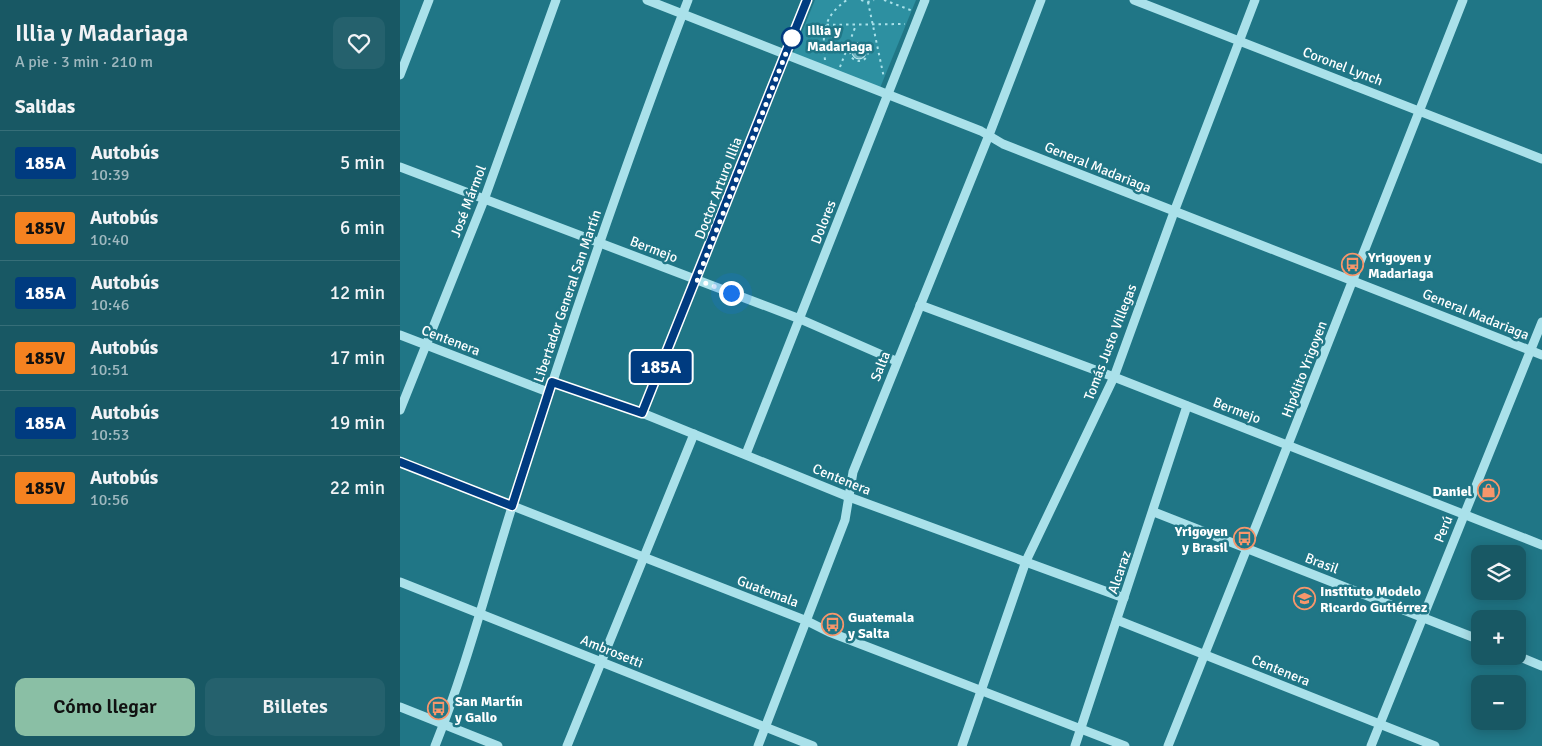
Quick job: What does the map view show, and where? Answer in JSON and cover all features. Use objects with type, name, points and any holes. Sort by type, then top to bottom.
[{"type":"street","points":[[400,75],[429,0]]},
{"type":"street","name":"José Mármol","points":[[400,410],[484,200],[556,0]]},
{"type":"street","name":"General Madariaga","points":[[647,0],[989,135],[1003,144],[1174,212],[1542,355]]},
{"type":"street","name":"Libertador General San Martín","points":[[435,746],[444,724],[548,392],[688,0]]},
{"type":"street","name":"Doctor Arturo Illia","points":[[642,413],[697,280],[807,0]]},
{"type":"street","name":"Dolores","points":[[746,454],[925,0]]},
{"type":"street","name":"Salta","points":[[758,746],[848,510],[853,472],[896,361],[989,135],[1041,0]]},
{"type":"street","name":"Coronel Lynch","points":[[1134,0],[1542,159]]},
{"type":"street","name":"Tomás Justo Villegas","points":[[962,746],[1026,561],[1114,377],[1238,40],[1255,0]]},
{"type":"street","name":"Hipólito Yrigoyen","points":[[1168,746],[1246,549],[1290,445],[1352,280],[1463,0]]},
{"type":"street","name":"Bermejo","points":[[400,167],[800,319],[896,361]]},
{"type":"street","name":"Bermejo","points":[[920,305],[1114,377],[1542,545]]},
{"type":"street","name":"Perú","points":[[1371,746],[1542,322]]},
{"type":"street","name":"Centenera","points":[[400,335],[548,392]]},
{"type":"street","name":"Centenera","points":[[552,382],[642,413],[849,497],[1124,598]]},
{"type":"street","name":"Alcaraz","points":[[1075,746],[1154,512],[1187,406]]},
{"type":"street","points":[[567,746],[694,434]]},
{"type":"street","name":"Guatemala","points":[[400,462],[807,621],[828,632],[1125,746]]},
{"type":"street","name":"Brasil","points":[[1154,512],[1471,636]]},
{"type":"street","name":"Ambrosetti","points":[[400,582],[813,746]]},
{"type":"street","name":"Centenera","points":[[1117,620],[1435,746]]},
{"type":"street","points":[[1526,659],[1542,666]]},
{"type":"street","points":[[400,707],[498,746]]},
{"type":"path","points":[[832,74],[823,43],[825,25],[836,7],[847,0]]},
{"type":"path","points":[[861,0],[868,2],[874,0]]},
{"type":"path","points":[[884,0],[919,13]]},
{"type":"path","points":[[868,2],[888,95]]},
{"type":"path","points":[[797,25],[915,24]]},
{"type":"path","points":[[832,74],[847,48],[856,25]]},
{"type":"path","points":[[855,44],[861,44],[866,47],[867,55],[861,61],[855,61],[851,56],[850,49],[855,44]]},
{"type":"shaded area","points":[[815,0],[916,0],[880,88],[793,54]]},
{"type":"building","points":[[859,45],[864,47],[866,52],[864,57],[859,59],[854,57],[852,52],[854,47]]},
{"type":"bus line","name":"185A","points":[[400,462],[512,506],[552,382],[642,413],[704,263],[807,0]]},
{"type":"place","name":"Illia y Madariaga","points":[[792,38]]},
{"type":"place","name":"Yrigoyen y Madariaga","points":[[1352,265]]},
{"type":"place","name":"Daniel","points":[[1488,491]]},
{"type":"place","name":"Yrigoyen y Brasil","points":[[1244,539]]},
{"type":"place","name":"Instituto Modelo Ricardo Gutiérrez","points":[[1304,599]]},
{"type":"place","name":"Guatemala y Salta","points":[[832,625]]},
{"type":"place","name":"San Martín y Gallo","points":[[439,709]]},
{"type":"route","points":[[731,293],[697,280],[792,38]]}]
